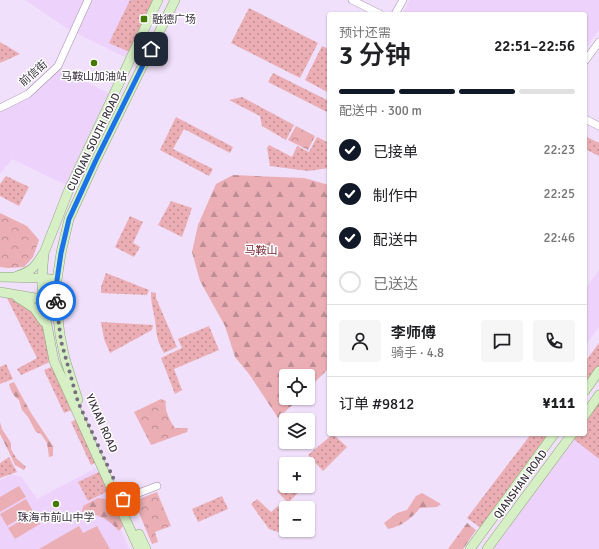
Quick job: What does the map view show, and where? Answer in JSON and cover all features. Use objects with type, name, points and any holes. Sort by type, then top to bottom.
[{"type":"main road","points":[[13,277],[27,273],[35,267],[44,253],[68,192],[158,0]]},
{"type":"main road","name":"CUIQIAN SOUTH ROAD","points":[[56,301],[61,253],[69,219],[96,160],[175,0]]},
{"type":"main road","name":"YIXIAN ROAD","points":[[44,253],[42,299],[54,361],[139,549]]},
{"type":"main road","points":[[3,292],[0,277],[42,278],[57,280]]},
{"type":"main road","points":[[3,292],[56,301]]},
{"type":"main road","points":[[3,292],[27,302],[41,316],[47,328]]},
{"type":"main road","name":"YIXIAN ROAD","points":[[56,301],[61,341],[78,402],[146,549]]},
{"type":"main road","points":[[587,388],[599,371]]},
{"type":"main road","points":[[587,412],[599,395]]},
{"type":"main road","name":"QIANSHAN ROAD","points":[[470,549],[553,436]]},
{"type":"main road","name":"QIANSHAN ROAD","points":[[487,549],[571,436]]},
{"type":"street","name":"前信街","points":[[0,108],[28,94],[58,66],[88,0]]},
{"type":"street","points":[[352,0],[376,12]]},
{"type":"street","points":[[396,12],[403,0]]},
{"type":"street","points":[[587,58],[599,42]]},
{"type":"street","points":[[587,120],[599,126]]},
{"type":"street","points":[[123,499],[157,486]]},
{"type":"shaded area","points":[[25,0],[88,0],[73,31],[66,28]]},
{"type":"shaded area","points":[[89,0],[157,0],[129,59],[74,32]]},
{"type":"shaded area","points":[[410,0],[599,0],[599,30],[587,46],[587,12],[403,12]]},
{"type":"shaded area","points":[[58,67],[112,95],[70,187],[12,159],[0,174],[0,109],[29,95]]},
{"type":"shaded area","points":[[599,270],[599,327],[587,343],[587,286]]},
{"type":"shaded area","points":[[599,396],[599,549],[487,549],[571,436],[587,436],[587,429]]},
{"type":"shaded area","name":"珠海市前山中学","points":[[96,468],[129,549],[0,549],[0,480],[11,475],[21,476],[37,499]]},
{"type":"green space","points":[[130,0],[155,0],[129,52],[109,43]]},
{"type":"green space","points":[[249,8],[318,43],[300,78],[231,43]]},
{"type":"green space","points":[[0,42],[20,54],[0,63]]},
{"type":"green space","points":[[322,46],[327,48],[327,92],[305,80]]},
{"type":"green space","points":[[273,73],[327,100],[327,112],[268,82]]},
{"type":"green space","points":[[242,97],[294,125],[286,140],[262,126],[260,116],[229,100]]},
{"type":"green space","points":[[176,117],[233,147],[230,153],[184,129],[173,149],[213,169],[209,176],[160,150]]},
{"type":"green space","points":[[296,126],[315,136],[308,150],[288,140]]},
{"type":"green space","points":[[317,137],[327,142],[327,168],[308,171],[270,166],[267,148],[269,145],[292,157],[297,146],[309,152]]},
{"type":"green space","points":[[587,137],[599,143],[599,156],[587,150]]},
{"type":"green space","name":"马鞍山","points":[[233,175],[304,178],[327,184],[327,370],[315,382],[315,369],[279,369],[279,405],[292,405],[284,413],[279,413],[278,418],[249,374],[235,357],[225,326],[200,281],[192,252],[198,225],[216,184]]},
{"type":"green space","points":[[6,176],[29,187],[19,206],[0,196],[0,184]]},
{"type":"green space","points":[[171,201],[192,208],[182,237],[158,225]]},
{"type":"green space","points":[[0,213],[27,226],[39,240],[33,257],[24,267],[0,267]]},
{"type":"green space","points":[[130,216],[143,222],[133,243],[140,247],[134,257],[115,247]]},
{"type":"green space","points":[[106,273],[149,290],[147,295],[101,293],[101,287]]},
{"type":"green space","points":[[151,292],[156,293],[156,298],[177,347],[164,353],[157,336]]},
{"type":"green space","points":[[5,294],[9,294],[40,317],[52,361],[21,375],[17,369],[37,358]]},
{"type":"green space","points":[[101,322],[153,325],[152,330],[110,353],[104,339]]},
{"type":"green space","points":[[209,326],[219,350],[174,369],[182,390],[175,394],[161,358],[182,348],[178,339]]},
{"type":"green space","points":[[599,343],[599,365],[587,381],[587,359]]},
{"type":"green space","points":[[6,364],[13,379],[0,384],[0,367]]},
{"type":"green space","points":[[54,366],[74,409],[64,413],[44,370]]},
{"type":"green space","points":[[14,382],[31,413],[53,446],[53,456],[49,457],[47,443],[41,434],[36,432],[28,417],[22,410],[19,400],[12,393],[9,384]]},
{"type":"green space","points":[[599,398],[599,459],[571,437],[587,436],[587,415]]},
{"type":"green space","points":[[161,399],[166,401],[169,419],[175,428],[188,428],[187,432],[151,445],[134,412]]},
{"type":"green space","points":[[79,418],[99,461],[91,465],[71,422]]},
{"type":"green space","points":[[0,422],[2,429],[11,443],[11,449],[16,458],[26,467],[24,470],[15,465],[0,434]]},
{"type":"green space","points":[[331,436],[335,436],[347,447],[323,471],[315,462],[315,457],[310,457],[308,455]]},
{"type":"green space","points":[[529,436],[549,436],[481,528],[467,518]]},
{"type":"green space","points":[[9,457],[17,472],[0,478],[0,463]]},
{"type":"green space","points":[[101,471],[110,490],[88,501],[78,482]]},
{"type":"green space","points":[[19,486],[26,497],[0,512],[0,497]]},
{"type":"green space","points":[[279,489],[279,493],[298,493],[290,501],[286,501],[277,491]]},
{"type":"green space","points":[[157,492],[171,526],[155,532],[158,542],[152,544],[134,501]]},
{"type":"green space","points":[[422,493],[441,504],[437,507],[420,508],[406,522],[388,529],[384,523],[397,513],[407,510],[416,496]]},
{"type":"green space","points":[[222,496],[228,509],[198,522],[192,509]]},
{"type":"green space","points":[[98,498],[113,500],[117,507],[123,526],[119,531],[103,518],[94,514],[82,512],[83,506]]},
{"type":"green space","points":[[26,499],[33,511],[7,526],[0,514]]},
{"type":"green space","points":[[257,499],[271,512],[278,506],[279,507],[279,532],[269,529],[251,504]]},
{"type":"green space","points":[[34,513],[40,524],[15,539],[8,528]]},
{"type":"green space","points":[[467,523],[476,530],[463,549],[448,549]]},
{"type":"green space","points":[[79,526],[83,533],[97,526],[110,549],[39,549]]},
{"type":"way so far","points":[[56,301],[61,341],[78,402],[123,499]]},
{"type":"place","name":"融德广场","points":[[144,19]]},
{"type":"place","name":"马鞍山加油站","points":[[94,63]]},
{"type":"place","name":"珠海市前山中学","points":[[56,504]]},
{"type":"route","points":[[56,301],[61,253],[69,219],[96,160],[151,49]]}]
